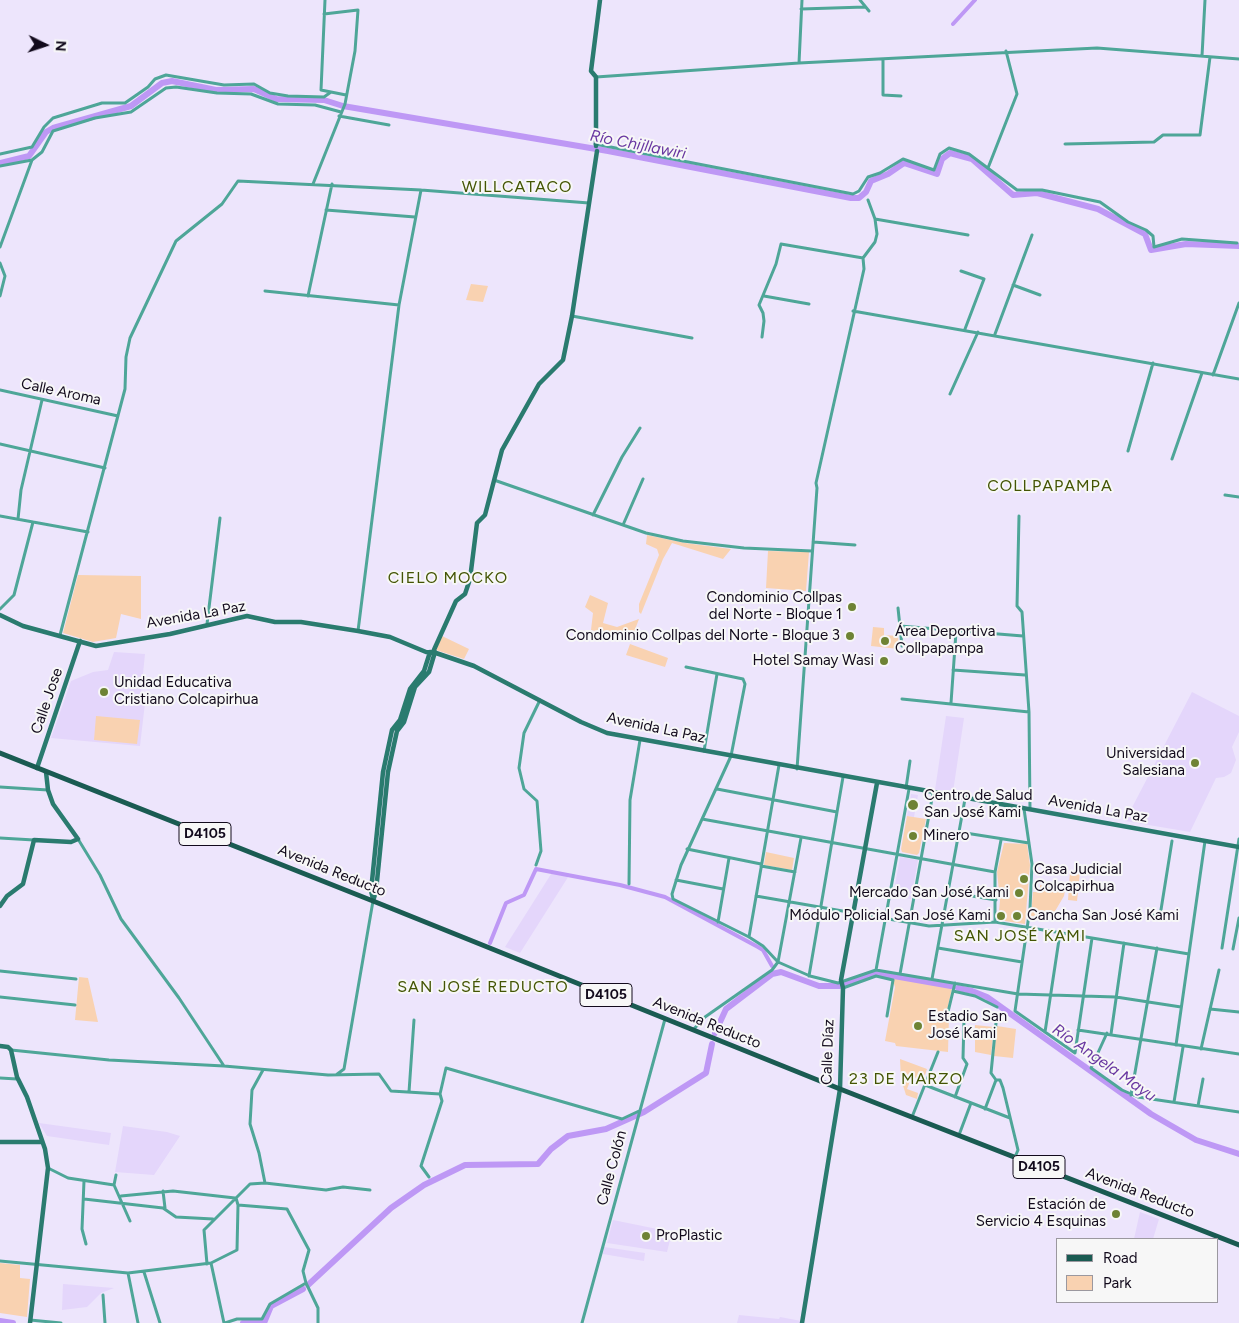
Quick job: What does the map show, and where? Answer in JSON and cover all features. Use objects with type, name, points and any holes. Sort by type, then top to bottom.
[{"type":"main road","points":[[373,900],[371,891],[392,730],[405,712],[410,688],[424,671],[456,601],[465,594],[470,579],[477,523],[485,516],[502,450],[539,384],[563,360],[572,316],[596,147],[596,77],[591,71],[600,0]]},
{"type":"main road","name":"Avenida La Paz","points":[[0,615],[23,626],[96,646],[170,634],[206,624],[247,616],[275,622],[300,622],[358,631],[390,637],[474,666],[607,733],[1238,847]]},
{"type":"main road","name":"Calle Jose","points":[[37,768],[80,641]]},
{"type":"main road","name":"Avenida Reducto","points":[[0,753],[373,900],[840,1089],[1239,1245]]},
{"type":"main road","points":[[0,906],[7,896],[23,884],[34,840],[71,842],[78,839],[53,804],[48,790],[46,772]]},
{"type":"main road","name":"Calle Díaz","points":[[802,1323],[840,1089],[843,985],[853,914],[877,783]]},
{"type":"main road","points":[[0,1046],[8,1047],[12,1050],[18,1079],[27,1097],[42,1142],[48,1168],[30,1322]]},
{"type":"main road","points":[[0,1142],[42,1142]]},
{"type":"street","points":[[325,0],[321,90],[346,95]]},
{"type":"street","points":[[798,63],[802,0]]},
{"type":"street","points":[[860,0],[869,11]]},
{"type":"street","points":[[1202,56],[1205,0]]},
{"type":"street","points":[[801,9],[865,7]]},
{"type":"street","points":[[313,184],[345,104],[354,51],[358,10],[324,14]]},
{"type":"street","points":[[596,77],[798,63],[1006,51],[1097,48],[1239,59]]},
{"type":"street","points":[[988,168],[1017,94],[1006,51]]},
{"type":"street","points":[[1065,144],[1154,142],[1163,135],[1200,135],[1210,56]]},
{"type":"street","points":[[883,59],[883,95],[901,96]]},
{"type":"street","points":[[0,154],[32,147],[44,127],[54,118],[102,103],[124,103],[148,87],[155,79],[166,75],[224,85],[254,84],[270,93],[288,96],[324,97],[331,92]]},
{"type":"street","points":[[0,166],[32,160],[42,152],[53,131],[95,118],[130,112],[166,88],[176,87],[217,93],[251,94],[278,104],[315,105],[342,110]]},
{"type":"street","points":[[339,116],[389,125]]},
{"type":"street","points":[[596,147],[853,194],[859,191],[868,177],[880,173],[903,159],[934,170],[940,154],[949,148],[968,154],[1017,190],[1042,190],[1100,202],[1128,222],[1146,230],[1153,236],[1154,247],[1182,239],[1237,243]]},
{"type":"street","points":[[0,247],[32,160]]},
{"type":"street","points":[[60,635],[125,389],[126,357],[130,338],[176,242],[222,204],[238,181],[332,184],[589,203]]},
{"type":"street","points":[[308,296],[332,184]]},
{"type":"street","points":[[358,631],[399,305],[421,190]]},
{"type":"street","points":[[798,769],[816,483],[853,310],[864,270],[862,258],[877,234],[875,218],[868,200]]},
{"type":"street","points":[[326,210],[415,217]]},
{"type":"street","points":[[875,218],[968,235]]},
{"type":"street","points":[[995,334],[1032,235]]},
{"type":"street","points":[[762,337],[764,313],[759,305],[764,296],[781,244],[862,258]]},
{"type":"street","points":[[0,263],[5,276],[0,296]]},
{"type":"street","points":[[961,272],[984,279],[965,329]]},
{"type":"street","points":[[1013,285],[1040,295]]},
{"type":"street","points":[[266,291],[399,305]]},
{"type":"street","points":[[764,296],[809,304]]},
{"type":"street","points":[[1213,375],[1239,304]]},
{"type":"street","points":[[853,310],[1239,379]]},
{"type":"street","points":[[572,316],[692,338]]},
{"type":"street","points":[[950,394],[978,332]]},
{"type":"street","points":[[1128,451],[1153,364]]},
{"type":"street","points":[[1172,459],[1202,373]]},
{"type":"street","name":"Calle Aroma","points":[[0,390],[118,416]]},
{"type":"street","points":[[18,519],[21,490],[42,400]]},
{"type":"street","points":[[593,515],[640,428]]},
{"type":"street","points":[[0,444],[105,468]]},
{"type":"street","points":[[623,525],[644,479]]},
{"type":"street","points":[[493,480],[623,525],[683,541],[744,548],[812,551]]},
{"type":"street","points":[[1225,495],[1239,498]]},
{"type":"street","points":[[0,516],[88,532]]},
{"type":"street","points":[[1019,516],[1017,606],[1022,612],[1029,712],[1030,810]]},
{"type":"street","points":[[206,624],[220,518]]},
{"type":"street","points":[[0,609],[14,594],[33,522]]},
{"type":"street","points":[[813,542],[855,545]]},
{"type":"street","points":[[898,608],[902,646]]},
{"type":"street","points":[[900,626],[1023,636]]},
{"type":"street","points":[[951,703],[956,632]]},
{"type":"street","points":[[686,667],[743,679],[745,684],[731,756],[687,849],[676,880],[673,899],[749,937],[763,946],[778,962],[809,976],[843,985],[876,976],[893,980],[887,1016]]},
{"type":"street","points":[[953,670],[1025,675]]},
{"type":"street","points":[[704,751],[717,674]]},
{"type":"street","points":[[902,699],[1029,712]]},
{"type":"street","points":[[536,865],[541,850],[537,801],[524,789],[519,768],[524,733],[540,700]]},
{"type":"street","points":[[629,884],[630,800],[640,740]]},
{"type":"street","points":[[876,970],[897,853],[910,761]]},
{"type":"street","points":[[749,937],[779,765]]},
{"type":"street","points":[[809,976],[843,777]]},
{"type":"street","points":[[0,787],[48,790]]},
{"type":"street","points":[[717,789],[837,812]]},
{"type":"street","points":[[900,974],[933,793]]},
{"type":"street","points":[[932,979],[965,799]]},
{"type":"street","points":[[1024,809],[1032,864],[1027,928],[1015,1011],[1075,1053],[1092,938]]},
{"type":"street","points":[[702,819],[995,872]]},
{"type":"street","points":[[959,832],[1029,843]]},
{"type":"street","points":[[0,838],[34,840]]},
{"type":"street","points":[[693,1030],[704,1016],[772,970],[778,962],[801,838]]},
{"type":"street","points":[[78,839],[100,875],[121,919],[179,998],[224,1066]]},
{"type":"street","points":[[1222,948],[1239,839]]},
{"type":"street","points":[[995,922],[995,872],[1001,840]]},
{"type":"street","points":[[1152,915],[1160,916],[1172,841]]},
{"type":"street","points":[[1176,1045],[1205,841]]},
{"type":"street","points":[[687,849],[794,872]]},
{"type":"street","points":[[718,922],[729,858]]},
{"type":"street","points":[[676,880],[723,889]]},
{"type":"street","points":[[948,892],[996,900]]},
{"type":"street","points":[[756,896],[910,923],[942,925],[995,922],[1189,954]]},
{"type":"street","points":[[336,1075],[344,1069],[373,900]]},
{"type":"street","points":[[1233,949],[1239,918]]},
{"type":"street","points":[[1045,1032],[1060,933]]},
{"type":"street","points":[[1124,943],[1109,1034],[1091,1068],[1131,1095],[1239,1112]]},
{"type":"street","points":[[938,948],[1022,962]]},
{"type":"street","points":[[1131,1095],[1157,948]]},
{"type":"street","points":[[843,985],[876,970],[1018,994],[1116,997],[1181,1007]]},
{"type":"street","points":[[1201,1049],[1220,970]]},
{"type":"street","points":[[0,972],[76,979]]},
{"type":"street","points":[[948,1012],[954,983]]},
{"type":"street","points":[[953,991],[976,996],[997,1007]]},
{"type":"street","points":[[0,998],[75,1005]]},
{"type":"street","points":[[1210,1009],[1239,1012]]},
{"type":"street","name":"Calle Colón","points":[[582,1323],[665,1019]]},
{"type":"street","points":[[409,1092],[414,1020]]},
{"type":"street","points":[[955,1097],[967,1064],[963,1058],[964,1020]]},
{"type":"street","points":[[996,1023],[991,1074],[996,1080],[1000,1080],[1018,1150],[1015,1157]]},
{"type":"street","points":[[1078,1030],[1239,1054]]},
{"type":"street","points":[[1174,1102],[1182,1047]]},
{"type":"street","points":[[12,1050],[109,1060],[224,1066],[336,1075],[379,1074],[391,1091],[440,1094]]},
{"type":"street","points":[[912,1117],[938,1052]]},
{"type":"street","points":[[429,1177],[421,1166],[442,1101],[440,1094],[446,1068],[622,1119],[639,1111]]},
{"type":"street","points":[[263,1070],[252,1090],[250,1124],[259,1153],[265,1183]]},
{"type":"street","points":[[0,1078],[18,1079]]},
{"type":"street","points":[[1198,1106],[1203,1079]]},
{"type":"street","points":[[985,1109],[996,1080]]},
{"type":"street","points":[[925,1085],[1010,1118]]},
{"type":"street","points":[[959,1135],[971,1103]]},
{"type":"street","points":[[48,1168],[68,1178],[84,1182],[114,1185]]},
{"type":"street","points":[[116,1175],[114,1185],[121,1196],[130,1221]]},
{"type":"street","points":[[84,1182],[82,1229],[86,1244]]},
{"type":"street","points":[[306,1283],[270,1304],[262,1319],[237,1319],[225,1323],[209,1263],[204,1230],[250,1184],[265,1183],[326,1190],[343,1187],[370,1190]]},
{"type":"street","points":[[121,1196],[162,1191],[236,1198]]},
{"type":"street","points":[[162,1191],[165,1209]]},
{"type":"street","points":[[0,1261],[128,1273],[209,1263],[237,1250],[238,1205],[236,1198]]},
{"type":"street","points":[[84,1199],[122,1202],[165,1209],[176,1217],[214,1219]]},
{"type":"street","points":[[238,1205],[286,1210],[309,1250],[303,1272],[318,1308],[318,1323]]},
{"type":"street","points":[[144,1272],[160,1323]]},
{"type":"street","points":[[128,1273],[138,1323]]},
{"type":"street","points":[[103,1295],[105,1323]]},
{"type":"street","points":[[30,1322],[61,1323]]},
{"type":"shaded area","name":"Unidad Educativa Cristiano Colcapirhua","points":[[114,652],[145,654],[140,703],[145,703],[140,746],[51,738],[71,681],[93,672],[108,670]]},
{"type":"shaded area","name":"Universidad Salesiana","points":[[1192,692],[1239,716],[1239,732],[1232,747],[1236,760],[1231,773],[1224,777],[1216,778],[1190,832],[1125,821]]},
{"type":"shaded area","points":[[946,716],[964,718],[953,792],[935,790]]},
{"type":"shaded area","name":"Centro de Salud San José Kami","points":[[911,794],[918,795],[914,817],[907,816]]},
{"type":"shaded area","points":[[900,857],[918,860],[911,899],[893,896]]},
{"type":"shaded area","points":[[553,871],[570,874],[520,953],[505,947]]},
{"type":"shaded area","points":[[39,1123],[111,1133],[109,1145],[47,1136]]},
{"type":"shaded area","points":[[123,1126],[167,1132],[180,1136],[154,1175],[115,1172]]},
{"type":"shaded area","points":[[1140,1212],[1159,1219],[1153,1238],[1134,1238]]},
{"type":"shaded area","name":"ProPlastic","points":[[613,1220],[672,1232],[667,1252],[607,1243]]},
{"type":"shaded area","points":[[604,1247],[645,1253],[644,1261],[603,1254]]},
{"type":"shaded area","points":[[63,1284],[114,1288],[101,1293],[87,1307],[62,1310]]},
{"type":"shaded area","points":[[739,1315],[779,1319],[780,1317],[801,1321],[800,1323],[737,1323]]},
{"type":"green space","points":[[471,284],[488,286],[483,302],[466,300]]},
{"type":"green space","points":[[647,535],[685,543],[731,549],[723,559],[672,543],[663,559],[641,614],[639,612],[639,604],[659,555],[657,549],[646,544]]},
{"type":"green space","points":[[768,551],[809,552],[806,591],[766,588]]},
{"type":"green space","points":[[78,575],[141,576],[141,619],[121,614],[116,638],[93,642],[63,633]]},
{"type":"green space","points":[[590,595],[608,603],[603,623],[617,627],[639,619],[631,640],[591,630],[593,613],[585,607]]},
{"type":"green space","name":"Área Deportiva Collpapampa","points":[[873,627],[884,628],[884,635],[898,636],[899,649],[871,646]]},
{"type":"green space","points":[[442,636],[469,649],[464,659],[436,650]]},
{"type":"green space","points":[[630,644],[668,658],[665,667],[626,655]]},
{"type":"green space","points":[[96,716],[140,720],[137,744],[94,740]]},
{"type":"green space","points":[[907,816],[926,819],[917,855],[902,852],[901,849]]},
{"type":"green space","points":[[1004,843],[1027,844],[1030,865],[1025,924],[998,920],[1000,901],[997,872]]},
{"type":"green space","points":[[766,852],[794,858],[792,870],[764,865]]},
{"type":"green space","points":[[1070,871],[1080,872],[1077,901],[1068,900]]},
{"type":"green space","points":[[1040,885],[1065,890],[1064,896],[1051,918],[1031,916],[1033,892],[1040,892]]},
{"type":"green space","name":"Estadio San José Kami","points":[[891,974],[953,984],[946,1015],[949,1016],[948,1052],[896,1046],[895,1043],[885,1041],[895,987]]},
{"type":"green space","points":[[79,977],[88,978],[98,1022],[75,1020]]},
{"type":"green space","points":[[975,1025],[994,1027],[991,1055],[975,1052]]},
{"type":"green space","points":[[997,1026],[1016,1029],[1013,1058],[994,1056]]},
{"type":"green space","points":[[900,1059],[927,1069],[923,1081],[912,1076],[907,1089],[918,1093],[917,1099],[906,1095],[901,1079]]},
{"type":"green space","points":[[0,1263],[20,1265],[20,1278],[30,1279],[27,1317],[0,1313]]},
{"type":"waterway","points":[[953,24],[975,0]]},
{"type":"waterway","name":"Río Chijllawiri","points":[[0,163],[29,156],[46,132],[53,128],[131,106],[162,83],[172,81],[216,90],[254,89],[276,99],[324,100],[343,106],[608,151],[851,198],[859,198],[866,192],[871,181],[888,174],[904,163],[937,174],[942,159],[950,153],[972,159],[1013,195],[1037,193],[1098,209],[1145,234],[1151,250],[1186,244],[1239,246]]},
{"type":"waterway","points":[[490,943],[506,903],[524,895],[536,869],[620,885],[665,897],[763,950],[772,966]]},
{"type":"waterway","name":"Río Angela Mayu","points":[[715,1033],[726,1009],[772,974],[781,972],[819,986],[841,986]]},
{"type":"waterway","name":"Río Angela Mayu","points":[[846,984],[877,973],[951,986]]},
{"type":"waterway","name":"Río Angela Mayu","points":[[958,988],[987,997],[1151,1114],[1196,1140],[1239,1154]]},
{"type":"waterway","name":"Río Angela Mayu","points":[[308,1285],[391,1208],[424,1185],[465,1165],[538,1164],[551,1149],[568,1136],[606,1129],[644,1112],[706,1073],[712,1044]]},
{"type":"waterway","name":"Río Angela Mayu","points":[[264,1323],[271,1306],[303,1289]]},
{"type":"waterway","points":[[0,1321],[13,1323]]},
{"type":"waterway","points":[[243,1323],[262,1323]]},
{"type":"place","name":"Condominio Collpas del Norte - Bloque 1","points":[[852,607]]},
{"type":"place","name":"Condominio Collpas del Norte - Bloque 3","points":[[850,636]]},
{"type":"place","name":"Área Deportiva Collpapampa","points":[[885,641]]},
{"type":"place","name":"Hotel Samay Wasi","points":[[884,661]]},
{"type":"place","name":"Unidad Educativa Cristiano Colcapirhua","points":[[104,692]]},
{"type":"place","name":"Universidad Salesiana","points":[[1195,763]]},
{"type":"place","name":"Centro de Salud San José Kami","points":[[913,805]]},
{"type":"place","name":"Minero","points":[[913,836]]},
{"type":"place","name":"Casa Judicial Colcapirhua","points":[[1024,879]]},
{"type":"place","name":"Mercado San José Kami","points":[[1019,893]]},
{"type":"place","name":"Módulo Policial San José Kami","points":[[1001,916]]},
{"type":"place","name":"Cancha San José Kami","points":[[1017,916]]},
{"type":"place","name":"Estadio San José Kami","points":[[918,1026]]},
{"type":"place","name":"Estación de Servicio 4 Esquinas","points":[[1116,1214]]},
{"type":"place","name":"ProPlastic","points":[[646,1236]]},
{"type":"district","name":"WILLCATACO","points":[[517,187]]},
{"type":"district","name":"COLLPAPAMPA","points":[[1050,486]]},
{"type":"district","name":"CIELO MOCKO","points":[[448,578]]},
{"type":"district","name":"SAN JOSÉ KAMI","points":[[1020,936]]},
{"type":"district","name":"SAN JOSÉ REDUCTO","points":[[483,987]]},
{"type":"district","name":"23 DE MARZO","points":[[906,1079]]}]
